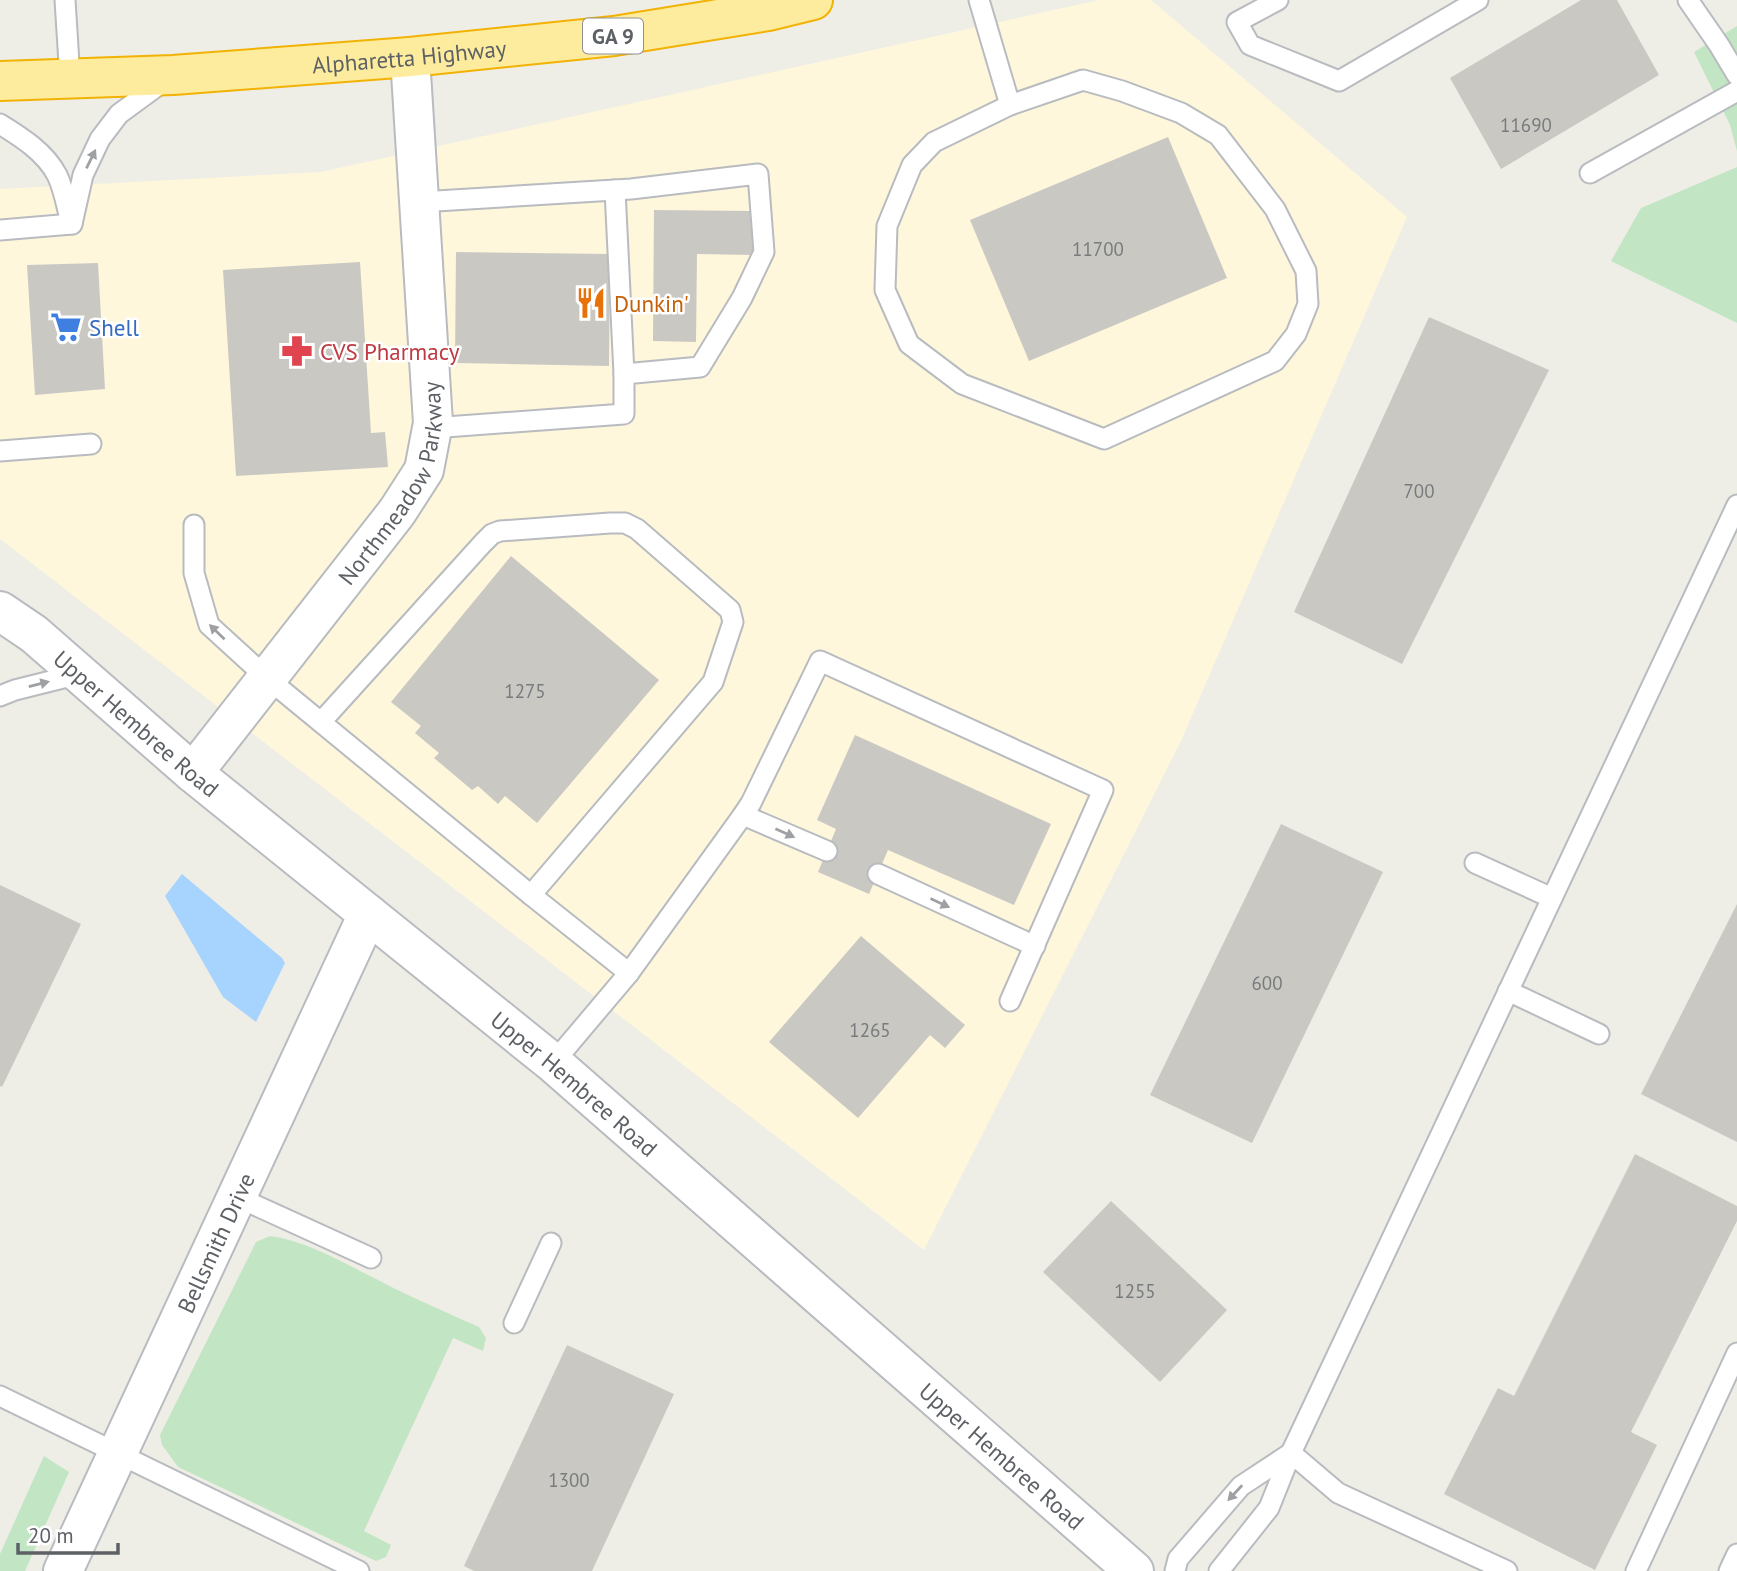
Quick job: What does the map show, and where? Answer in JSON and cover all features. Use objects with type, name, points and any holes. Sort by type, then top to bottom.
[{"type":"highway","name":"Alpharetta Highway","points":[[0,81],[173,75],[410,57],[614,36],[768,11],[813,0]]},
{"type":"street","name":"Northmeadow Parkway","points":[[193,773],[397,512],[424,470],[433,423],[410,57]]},
{"type":"street","name":"Upper Hembree Road","points":[[0,611],[34,634],[193,773],[553,1063],[1134,1571]]},
{"type":"street","name":"Bellsmith Drive","points":[[63,1571],[368,914]]},
{"type":"lane","points":[[65,0],[70,79]]},
{"type":"lane","points":[[979,0],[1010,105]]},
{"type":"lane","points":[[1278,0],[1237,22],[1250,45],[1339,81],[1478,0]]},
{"type":"lane","points":[[1688,0],[1737,75]]},
{"type":"lane","points":[[72,224],[83,175],[100,139],[119,114],[173,75]]},
{"type":"lane","points":[[1083,80],[1181,113],[1218,135],[1275,209],[1306,271],[1308,304],[1296,334],[1275,361],[1104,439],[962,384],[909,344],[885,290],[887,226],[912,165],[934,142],[1010,105],[1083,80]]},
{"type":"lane","points":[[1590,173],[1737,91]]},
{"type":"lane","points":[[0,124],[41,153],[57,175],[72,224]]},
{"type":"lane","points":[[420,202],[615,190],[758,174],[764,252],[742,298],[700,367],[624,374]]},
{"type":"lane","points":[[432,428],[624,414],[615,190]]},
{"type":"lane","points":[[0,230],[72,224]]},
{"type":"lane","points":[[0,450],[92,444]]},
{"type":"lane","points":[[1219,1571],[1269,1508],[1290,1453],[1737,505]]},
{"type":"lane","points":[[321,722],[492,534],[500,531],[610,523],[625,523],[637,529],[730,610],[733,622],[713,682],[531,895]]},
{"type":"lane","points":[[194,525],[194,573],[209,625],[267,678],[629,973]]},
{"type":"lane","points":[[553,1063],[629,973],[751,803],[820,662],[1103,790],[1010,1001]]},
{"type":"lane","points":[[0,696],[79,674]]},
{"type":"lane","points":[[743,815],[827,851]]},
{"type":"lane","points":[[1475,863],[1552,898]]},
{"type":"lane","points":[[878,874],[1035,946]]},
{"type":"lane","points":[[1508,991],[1599,1034]]},
{"type":"lane","points":[[237,1197],[371,1258]]},
{"type":"lane","points":[[514,1323],[551,1243]]},
{"type":"lane","points":[[1636,1571],[1737,1353]]},
{"type":"lane","points":[[0,1396],[359,1571]]},
{"type":"lane","points":[[1175,1571],[1178,1559],[1241,1486],[1290,1453]]},
{"type":"lane","points":[[1290,1453],[1338,1493],[1507,1571]]},
{"type":"lane","points":[[1729,1571],[1737,1553]]},
{"type":"shaded area","points":[[1099,0],[1151,0],[1407,217],[1181,741],[924,1250],[0,539],[0,189],[321,172]]},
{"type":"green space","points":[[1737,26],[1737,151],[1730,125],[1694,52]]},
{"type":"green space","points":[[1737,167],[1737,323],[1611,261],[1641,208]]},
{"type":"green space","points":[[270,1236],[326,1254],[479,1327],[486,1338],[483,1351],[453,1338],[364,1531],[391,1545],[386,1557],[376,1561],[178,1467],[162,1445],[160,1435],[256,1242]]},
{"type":"green space","points":[[44,1456],[69,1472],[25,1571],[0,1571],[0,1554]]},
{"type":"water","points":[[182,874],[285,963],[256,1022],[223,997],[165,896]]},
{"type":"building","points":[[1581,0],[1617,0],[1659,75],[1501,169],[1450,78]]},
{"type":"building","points":[[1168,137],[1227,278],[1029,361],[970,220]]},
{"type":"building","points":[[654,210],[753,211],[753,255],[697,254],[696,342],[653,341]]},
{"type":"building","points":[[456,252],[610,254],[609,366],[455,363]]},
{"type":"building","name":"CVS Pharmacy","points":[[360,262],[371,433],[385,432],[388,467],[236,476],[223,270]]},
{"type":"building","name":"Shell","points":[[98,263],[105,389],[35,395],[27,265]]},
{"type":"building","points":[[1429,317],[1549,370],[1402,664],[1294,612]]},
{"type":"building","points":[[511,556],[659,680],[537,823],[505,796],[498,804],[478,786],[472,790],[434,758],[439,753],[415,733],[421,726],[391,702]]},
{"type":"building","points":[[855,735],[1051,824],[1014,905],[888,850],[869,894],[818,872],[836,829],[817,820]]},
{"type":"building","points":[[1281,824],[1383,872],[1252,1143],[1150,1095]]},
{"type":"building","points":[[0,885],[81,924],[2,1087],[0,1086]]},
{"type":"building","points":[[1737,904],[1737,1142],[1641,1094]]},
{"type":"building","points":[[861,936],[965,1025],[945,1048],[930,1035],[858,1118],[769,1042]]},
{"type":"building","points":[[1635,1154],[1737,1206],[1737,1221],[1631,1432],[1657,1445],[1595,1570],[1444,1494],[1498,1388],[1514,1396]]},
{"type":"building","points":[[1111,1201],[1227,1310],[1160,1382],[1043,1272]]},
{"type":"building","points":[[567,1345],[674,1394],[592,1571],[474,1571],[464,1566]]},
{"type":"place","name":"Dunkin'","points":[[591,303]]},
{"type":"place","name":"Shell","points":[[66,327]]},
{"type":"place","name":"CVS Pharmacy","points":[[297,351]]}]
